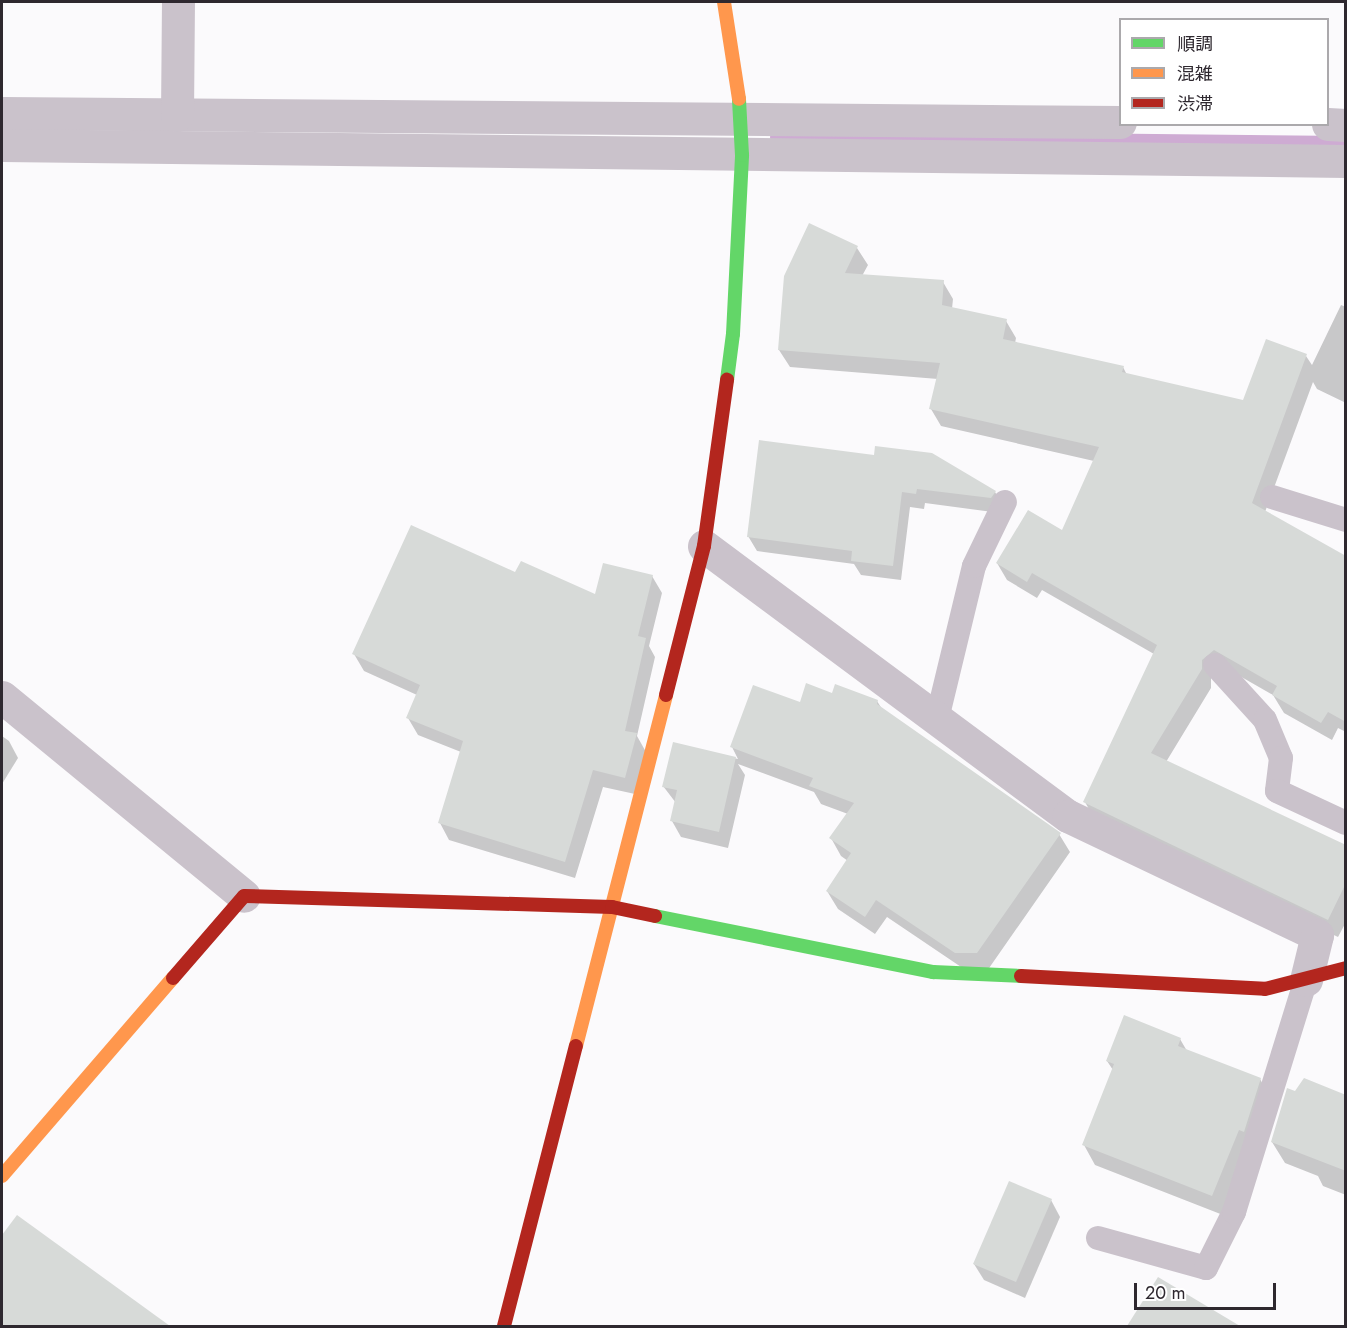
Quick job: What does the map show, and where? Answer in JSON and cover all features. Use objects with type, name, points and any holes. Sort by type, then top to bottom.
[{"type":"street","points":[[177,115],[178,2]]},
{"type":"street","points":[[504,1326],[704,546],[733,334],[742,155],[742,117],[724,2]]},
{"type":"street","points":[[2,112],[1119,122]]},
{"type":"street","points":[[1329,124],[1346,124]]},
{"type":"street","points":[[2,145],[1346,161]]},
{"type":"street","points":[[704,546],[1068,816],[1317,935],[1306,980]]},
{"type":"street","points":[[2,697],[244,896],[612,907],[933,972],[1265,988],[1306,980],[1346,968]]},
{"type":"street","points":[[2,1176],[244,896]]},
{"type":"lane","points":[[1272,497],[1346,520]]},
{"type":"lane","points":[[937,719],[974,566],[1005,502]]},
{"type":"lane","points":[[1215,665],[1265,720],[1281,758],[1277,791],[1346,823]]},
{"type":"lane","points":[[1098,1238],[1206,1268],[1234,1212],[1306,980]]},
{"type":"building","points":[[809,223],[858,246],[845,273],[944,280],[942,305],[1007,319],[1003,339],[1124,366],[1122,372],[1243,400],[1266,339],[1307,354],[1252,503],[1346,556],[1346,722],[1328,712],[1321,723],[1272,695],[1277,686],[1214,650],[1202,660],[1202,669],[1151,753],[1346,845],[1346,883],[1328,920],[1083,802],[1157,645],[1032,573],[1027,582],[996,563],[1028,510],[1062,530],[1099,447],[929,409],[940,363],[778,350],[784,276]]},
{"type":"building","points":[[759,440],[874,455],[875,446],[932,453],[996,491],[991,498],[917,489],[916,494],[902,492],[893,566],[851,561],[852,551],[747,537]]},
{"type":"building","points":[[411,525],[515,572],[521,561],[595,594],[603,563],[653,575],[638,636],[646,638],[625,731],[637,733],[625,778],[593,770],[565,862],[438,823],[463,741],[406,718],[420,685],[352,654]]},
{"type":"building","points":[[806,683],[832,693],[835,684],[878,700],[877,704],[1061,833],[977,953],[955,953],[876,900],[865,917],[826,891],[851,853],[829,838],[854,803],[809,786],[813,778],[730,747],[753,685],[800,702]]},
{"type":"building","points":[[673,742],[736,757],[719,832],[670,821],[677,790],[662,787]]},
{"type":"building","points":[[1124,1015],[1181,1038],[1178,1046],[1261,1078],[1244,1132],[1239,1130],[1212,1196],[1082,1145],[1114,1064],[1106,1061]]},
{"type":"building","points":[[1304,1078],[1346,1095],[1346,1171],[1271,1142],[1287,1088],[1295,1091]]},
{"type":"building","points":[[1009,1181],[1052,1199],[1016,1282],[973,1264]]},
{"type":"building","points":[[17,1215],[170,1326],[2,1326],[2,1235]]},
{"type":"building","points":[[1158,1277],[1240,1326],[1127,1326]]},
{"type":"waterway","points":[[777,137],[1346,143]]},
{"type":"traffic: fast","points":[[727,380],[733,334],[742,155],[739,99]]},
{"type":"traffic: fast","points":[[655,916],[933,972],[1021,976]]},
{"type":"traffic: slow","points":[[724,2],[739,99]]},
{"type":"traffic: slow","points":[[576,1046],[666,695]]},
{"type":"traffic: slow","points":[[2,1176],[173,978]]},
{"type":"traffic: jam","points":[[666,695],[704,546],[727,380]]},
{"type":"traffic: jam","points":[[173,978],[244,896],[612,907],[655,916]]},
{"type":"traffic: jam","points":[[1021,976],[1265,989],[1346,968]]},
{"type":"traffic: jam","points":[[504,1326],[576,1046]]}]
